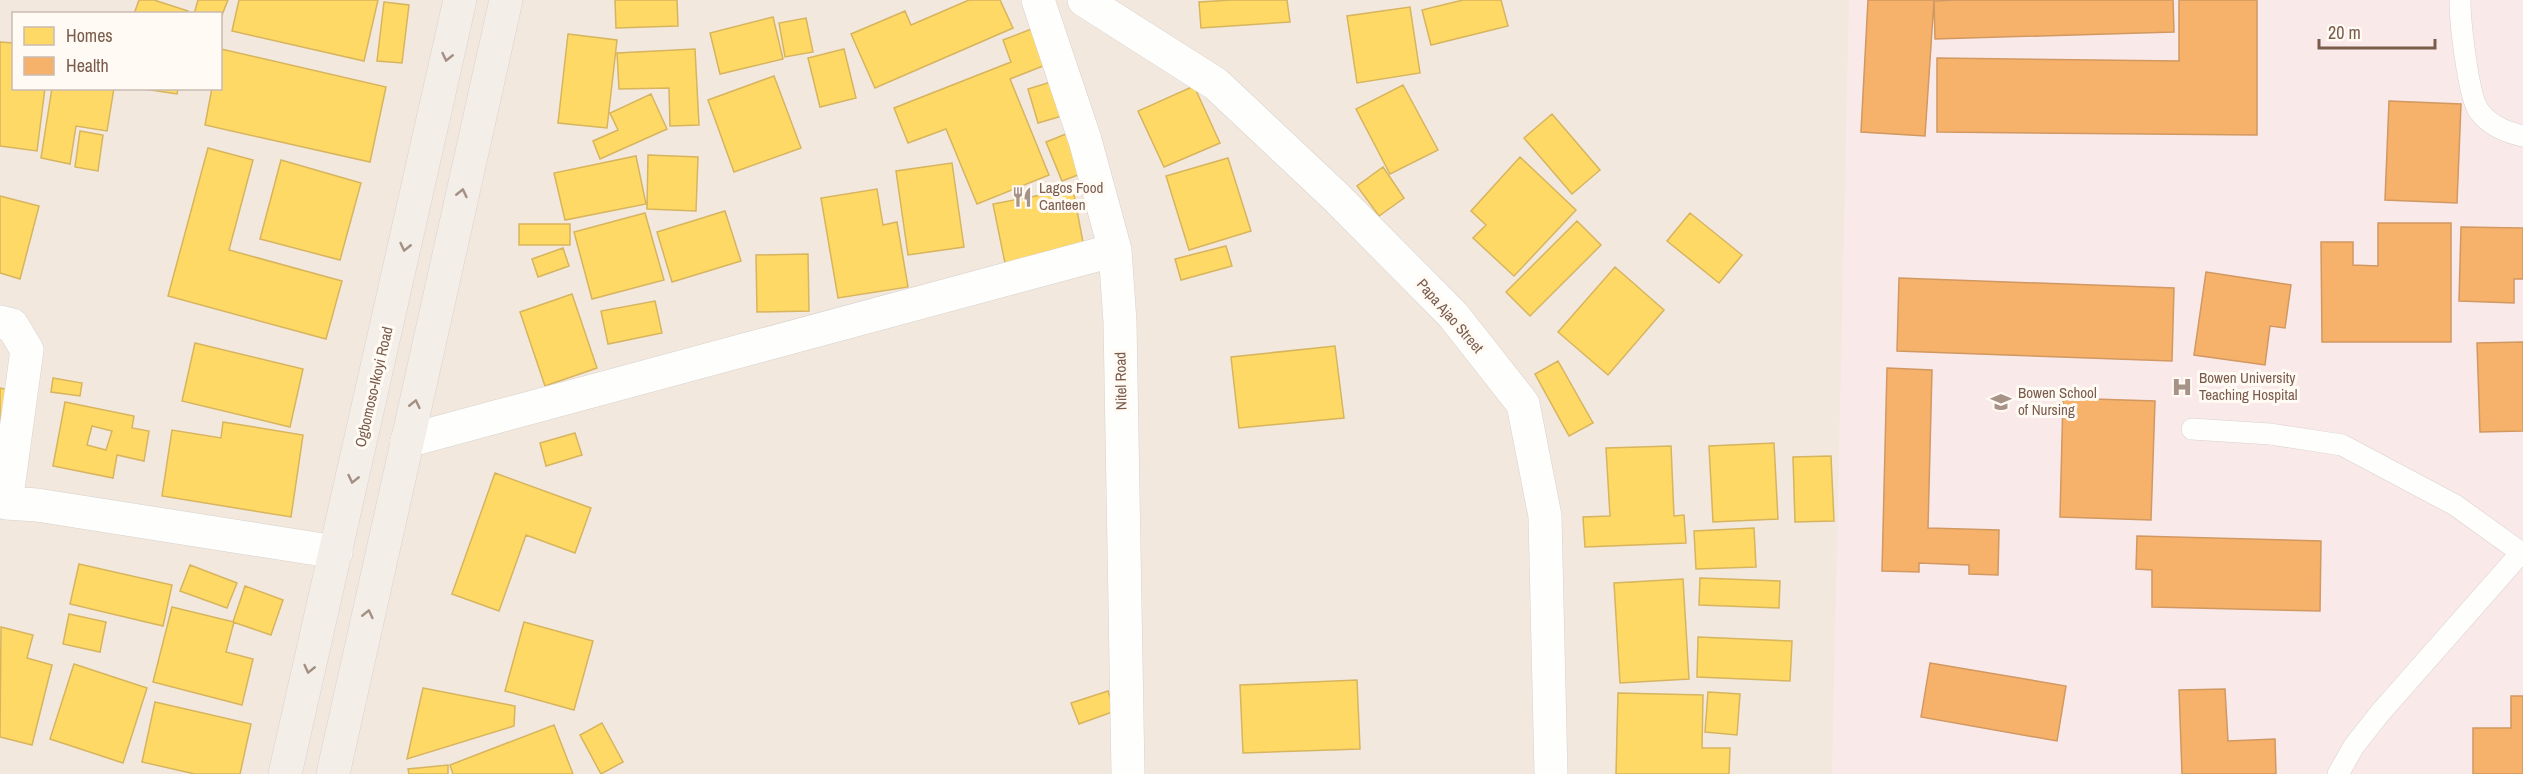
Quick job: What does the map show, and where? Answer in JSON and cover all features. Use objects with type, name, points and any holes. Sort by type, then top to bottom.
[{"type":"main road","name":"Ogbomoso-Ikoyi Road","points":[[285,774],[460,0]]},
{"type":"main road","points":[[333,774],[506,0]]},
{"type":"street","name":"Nitel Road","points":[[1038,0],[1085,140],[1115,250],[1120,333],[1128,774]]},
{"type":"street","name":"Papa Ajao Street","points":[[1084,0],[1216,84],[1335,196],[1453,315],[1523,405],[1545,516],[1551,774]]},
{"type":"street","points":[[406,441],[1115,250]]},
{"type":"street","points":[[0,322],[12,325],[27,350],[3,514],[37,505],[336,552]]},
{"type":"lane","points":[[2460,0],[2463,41],[2478,110],[2502,132],[2523,136]]},
{"type":"lane","points":[[2192,429],[2270,434],[2342,445],[2456,505],[2522,554],[2380,713],[2354,746],[2338,774]]},
{"type":"shaded area","points":[[0,0],[2523,0],[2523,774],[0,774]]},
{"type":"shaded area","name":"Bowen University Teaching Hospital","points":[[1849,0],[2523,0],[2523,774],[1832,774]]},
{"type":"building: Homes","points":[[139,0],[154,0],[188,11],[188,12],[135,12]]},
{"type":"building: Homes","points":[[198,0],[228,0],[222,15],[222,12],[195,12]]},
{"type":"building: Homes","points":[[239,0],[378,0],[364,61],[232,31]]},
{"type":"building: Homes","points":[[615,0],[677,0],[678,26],[616,28]]},
{"type":"building: Homes","points":[[969,0],[1000,0],[1013,28],[875,88],[851,34],[905,11],[911,25]]},
{"type":"building: Homes","points":[[1287,0],[1290,22],[1201,28],[1199,2]]},
{"type":"building: Homes","points":[[1463,0],[1501,0],[1508,26],[1431,45],[1422,10]]},
{"type":"building: Homes","points":[[384,2],[409,5],[402,63],[377,61]]},
{"type":"building: Homes","points":[[1410,7],[1420,73],[1357,83],[1347,16]]},
{"type":"building: Homes","points":[[773,17],[783,59],[720,74],[710,33]]},
{"type":"building: Homes","points":[[806,18],[813,52],[785,57],[779,23]]},
{"type":"building: Homes","points":[[1034,28],[1048,64],[1010,79],[1049,175],[977,204],[946,129],[908,143],[894,108],[1011,62],[1003,40]]},
{"type":"building: Homes","points":[[568,34],[617,40],[607,128],[558,123]]},
{"type":"building: Homes","points":[[0,42],[12,43],[12,90],[45,90],[37,151],[0,146]]},
{"type":"building: Homes","points":[[222,49],[386,87],[370,162],[205,125],[212,90],[222,90]]},
{"type":"building: Homes","points":[[695,49],[699,125],[670,126],[669,88],[619,89],[617,53]]},
{"type":"building: Homes","points":[[844,49],[856,98],[820,107],[808,58]]},
{"type":"building: Homes","points":[[774,76],[801,148],[734,172],[708,100]]},
{"type":"building: Homes","points":[[1051,82],[1062,116],[1038,123],[1028,89]]},
{"type":"building: Homes","points":[[1403,85],[1438,150],[1390,174],[1356,109]]},
{"type":"building: Homes","points":[[1194,86],[1220,143],[1164,167],[1138,111]]},
{"type":"building: Homes","points":[[52,90],[114,90],[107,131],[76,126],[70,164],[41,158]]},
{"type":"building: Homes","points":[[150,90],[178,90],[177,94]]},
{"type":"building: Homes","points":[[651,94],[667,129],[600,159],[593,141],[618,130],[610,113]]},
{"type":"building: Homes","points":[[1552,114],[1600,170],[1572,194],[1524,138]]},
{"type":"building: Homes","points":[[80,131],[103,135],[98,171],[75,167]]},
{"type":"building: Homes","points":[[1071,132],[1086,172],[1062,181],[1046,142]]},
{"type":"building: Homes","points":[[208,148],[253,160],[229,250],[342,281],[326,339],[168,296]]},
{"type":"building: Homes","points":[[648,155],[698,157],[696,211],[647,209]]},
{"type":"building: Homes","points":[[636,156],[646,204],[565,220],[554,173]]},
{"type":"building: Homes","points":[[1520,157],[1576,210],[1514,276],[1473,238],[1486,225],[1471,211]]},
{"type":"building: Homes","points":[[1228,158],[1251,231],[1189,250],[1166,176]]},
{"type":"building: Homes","points":[[281,160],[361,183],[340,260],[260,239]]},
{"type":"building: Homes","points":[[952,163],[964,247],[908,255],[896,171]]},
{"type":"building: Homes","points":[[1383,167],[1404,198],[1379,216],[1357,186]]},
{"type":"building: Homes","points":[[877,189],[883,225],[897,222],[908,287],[838,298],[821,198]]},
{"type":"building: Homes","points":[[1073,189],[1085,253],[1006,268],[993,204]]},
{"type":"building: Homes","points":[[0,196],[39,206],[20,279],[0,273]]},
{"type":"building: Homes","points":[[725,211],[741,261],[672,282],[657,232]]},
{"type":"building: Homes","points":[[645,213],[664,280],[592,299],[574,232]]},
{"type":"building: Homes","points":[[1690,213],[1742,255],[1719,283],[1667,241]]},
{"type":"building: Homes","points":[[1577,221],[1601,245],[1530,316],[1506,292]]},
{"type":"building: Homes","points":[[519,224],[570,224],[570,245],[519,245]]},
{"type":"building: Homes","points":[[1226,246],[1232,266],[1181,280],[1175,259]]},
{"type":"building: Homes","points":[[563,248],[569,266],[538,277],[532,259]]},
{"type":"building: Homes","points":[[808,254],[809,311],[757,312],[756,255]]},
{"type":"building: Homes","points":[[1615,267],[1664,310],[1608,375],[1558,332]]},
{"type":"building: Homes","points":[[572,294],[597,368],[545,386],[520,312]]},
{"type":"building: Homes","points":[[655,301],[662,333],[608,344],[601,311]]},
{"type":"building: Homes","points":[[195,343],[303,369],[290,427],[182,401]]},
{"type":"building: Homes","points":[[1335,346],[1344,418],[1239,428],[1231,357]]},
{"type":"building: Homes","points":[[1558,361],[1593,423],[1569,436],[1535,374]]},
{"type":"building: Homes","points":[[53,378],[82,383],[80,396],[51,392]]},
{"type":"building: Homes","points":[[0,388],[9,390],[0,427]]},
{"type":"building: Homes","points":[[65,402],[134,416],[132,428],[149,431],[144,461],[117,455],[113,478],[53,466]],"holes":[[[92,426],[112,431],[106,450],[87,445]]]},
{"type":"building: Homes","points":[[223,422],[303,435],[291,517],[162,496],[172,430],[221,438]]},
{"type":"building: Homes","points":[[575,433],[582,455],[546,466],[540,443]]},
{"type":"building: Homes","points":[[1774,443],[1778,519],[1713,522],[1709,446]]},
{"type":"building: Homes","points":[[1671,446],[1674,516],[1684,515],[1686,543],[1585,547],[1583,517],[1610,516],[1606,448]]},
{"type":"building: Homes","points":[[1831,456],[1834,521],[1795,522],[1793,457]]},
{"type":"building: Homes","points":[[495,473],[591,508],[575,553],[526,535],[499,611],[452,594]]},
{"type":"building: Homes","points":[[1754,528],[1756,567],[1696,569],[1694,531]]},
{"type":"building: Homes","points":[[79,564],[172,585],[163,626],[70,604]]},
{"type":"building: Homes","points":[[190,565],[237,583],[227,608],[180,591]]},
{"type":"building: Homes","points":[[1700,578],[1780,581],[1779,608],[1699,605]]},
{"type":"building: Homes","points":[[1683,579],[1689,679],[1620,683],[1614,583]]},
{"type":"building: Homes","points":[[245,586],[283,600],[271,635],[233,622]]},
{"type":"building: Homes","points":[[172,607],[234,622],[226,652],[253,659],[242,705],[153,682]]},
{"type":"building: Homes","points":[[69,614],[106,622],[100,652],[63,644]]},
{"type":"building: Homes","points":[[524,622],[593,641],[574,710],[505,691]]},
{"type":"building: Homes","points":[[1,627],[33,635],[27,658],[52,665],[32,745],[0,737]]},
{"type":"building: Homes","points":[[1698,637],[1792,641],[1790,681],[1697,677]]},
{"type":"building: Homes","points":[[74,664],[147,688],[123,763],[50,739]]},
{"type":"building: Homes","points":[[1357,680],[1360,749],[1243,753],[1240,685]]},
{"type":"building: Homes","points":[[423,688],[515,706],[514,726],[407,759]]},
{"type":"building: Homes","points":[[1108,691],[1115,711],[1079,724],[1071,703]]},
{"type":"building: Homes","points":[[1708,692],[1740,694],[1737,735],[1705,732]]},
{"type":"building: Homes","points":[[1618,693],[1703,695],[1702,748],[1730,748],[1729,774],[1616,774]]},
{"type":"building: Homes","points":[[155,702],[251,724],[240,774],[195,774],[142,762]]},
{"type":"building: Homes","points":[[602,723],[623,762],[601,774],[580,735]]},
{"type":"building: Homes","points":[[554,725],[573,774],[453,774],[450,765]]},
{"type":"building: Homes","points":[[448,765],[448,774],[409,774],[408,769]]},
{"type":"building: Health","points":[[1868,0],[1934,0],[1925,136],[1861,132]]},
{"type":"building: Health","points":[[2173,0],[2174,32],[1935,39],[1934,1]]},
{"type":"building: Health","points":[[2179,0],[2257,0],[2257,135],[1937,132],[1937,58],[2179,61]]},
{"type":"building: Health","points":[[2389,101],[2461,104],[2457,203],[2385,200]]},
{"type":"building: Health","points":[[2378,223],[2451,223],[2451,342],[2322,342],[2321,242],[2353,242],[2353,265],[2378,266]]},
{"type":"building: Health","points":[[2461,227],[2523,228],[2523,279],[2514,279],[2514,303],[2459,301]]},
{"type":"building: Health","points":[[2206,272],[2291,285],[2285,328],[2270,326],[2265,365],[2194,355]]},
{"type":"building: Health","points":[[1899,278],[2174,288],[2172,361],[1897,351]]},
{"type":"building: Health","points":[[2523,342],[2523,431],[2480,432],[2477,343]]},
{"type":"building: Health","points":[[1887,368],[1932,370],[1928,528],[1999,530],[1998,575],[1969,574],[1969,565],[1919,563],[1919,572],[1882,571]]},
{"type":"building: Health","points":[[2063,398],[2155,401],[2151,520],[2060,517]]},
{"type":"building: Health","points":[[2137,536],[2321,541],[2320,611],[2152,607],[2152,570],[2136,569]]},
{"type":"building: Health","points":[[1930,663],[2066,686],[2057,741],[1921,717]]},
{"type":"building: Health","points":[[2225,689],[2228,741],[2275,739],[2276,774],[2182,774],[2179,690]]},
{"type":"building: Health","points":[[2511,696],[2523,696],[2523,774],[2473,774],[2473,728],[2511,728]]},
{"type":"place","name":"Lagos Food Canteen","points":[[1022,197]]},
{"type":"place","name":"Bowen University Teaching Hospital","points":[[2182,387]]},
{"type":"place","name":"Bowen School of Nursing","points":[[2001,402]]}]
